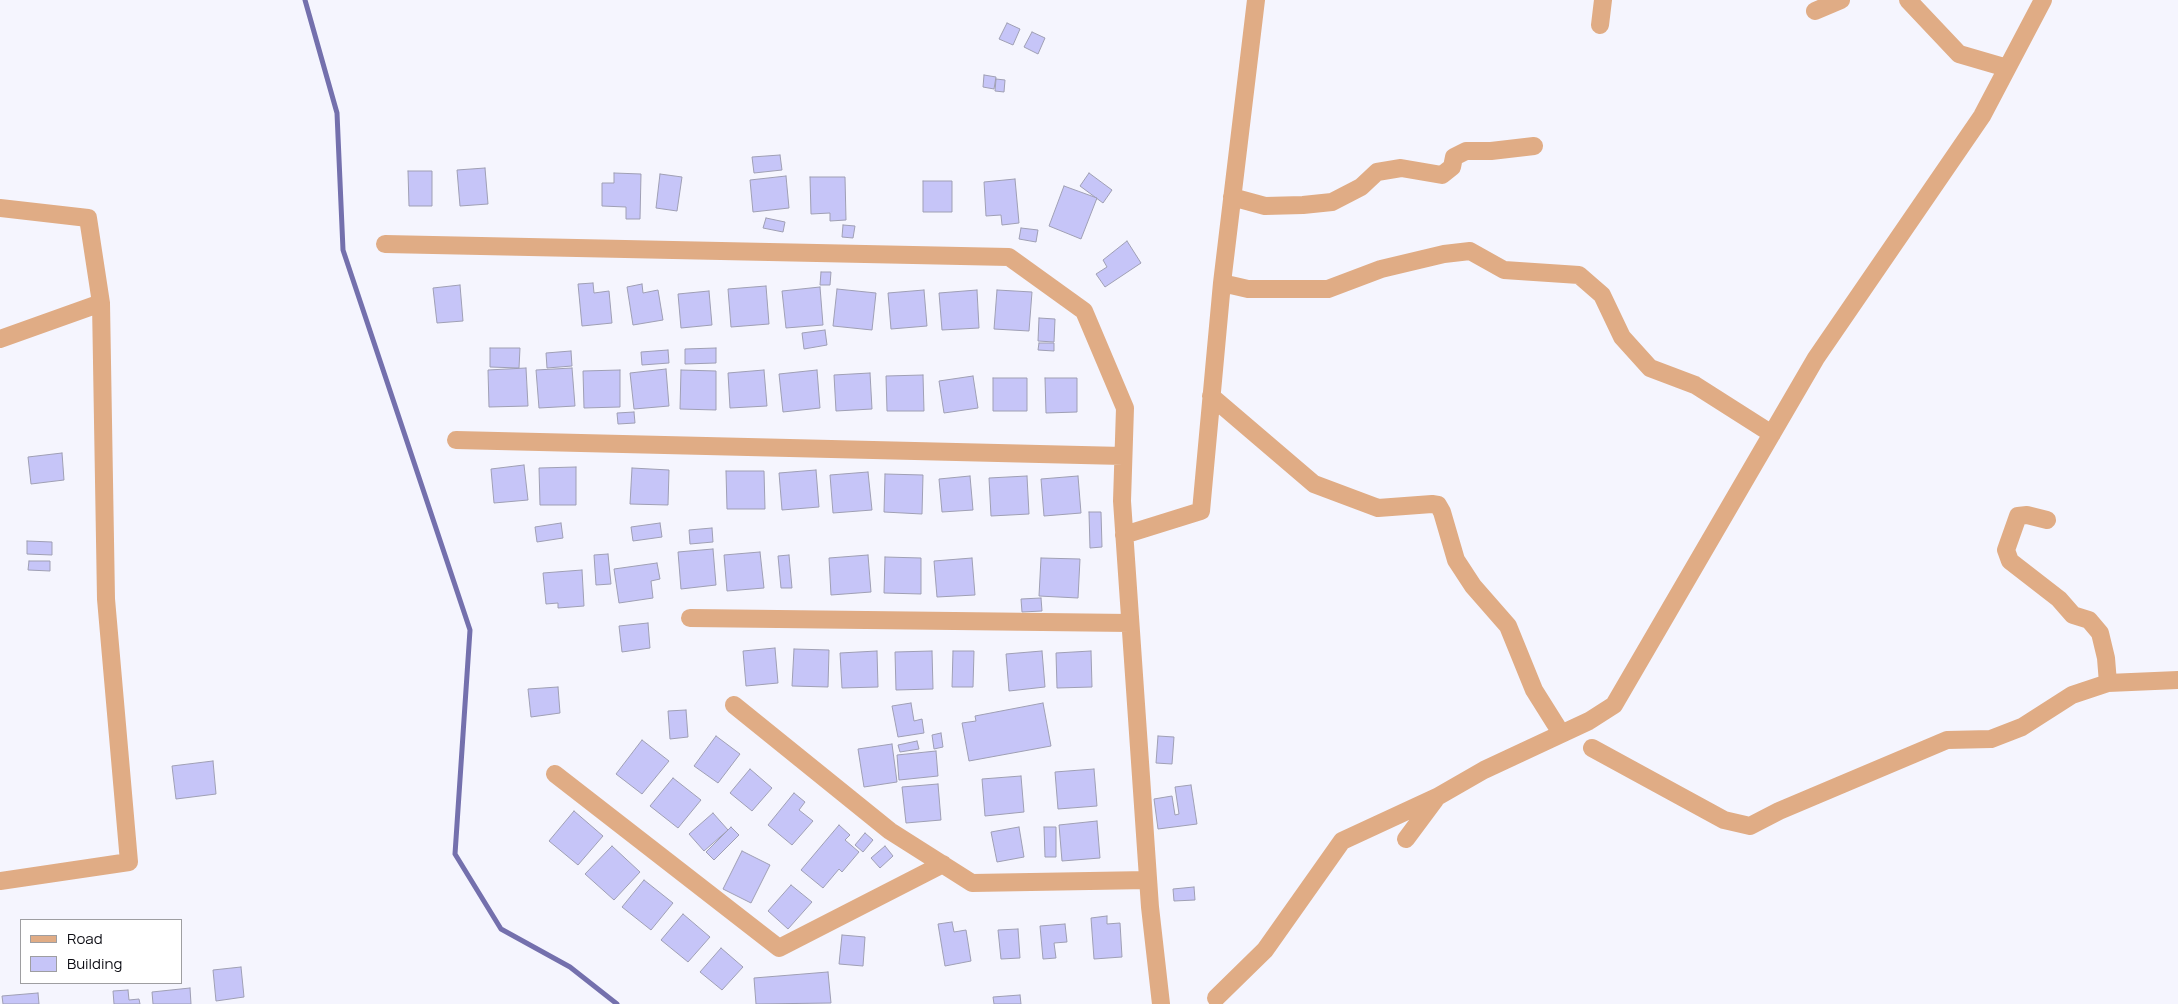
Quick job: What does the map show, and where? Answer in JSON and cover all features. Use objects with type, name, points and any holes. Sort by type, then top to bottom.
[{"type":"street","points":[[1124,535],[1201,511],[1222,283],[1256,0]]},
{"type":"street","points":[[1600,25],[1603,0]]},
{"type":"street","points":[[1815,11],[1841,0]]},
{"type":"street","points":[[1907,0],[1959,54],[2007,68]]},
{"type":"street","points":[[1216,998],[1265,950],[1342,841],[1437,797],[1484,770],[1589,720],[1614,705],[1816,358],[1982,116],[2042,0]]},
{"type":"street","points":[[1232,197],[1265,206],[1332,202],[1361,187],[1377,172],[1401,168],[1442,175],[1452,167],[1454,157],[1466,151],[1491,151],[1534,146]]},
{"type":"street","points":[[0,208],[88,218],[101,303],[106,599],[129,862],[0,881]]},
{"type":"street","points":[[385,244],[1009,257],[1084,310],[1125,408],[1122,501],[1124,535],[1148,880],[1161,1004]]},
{"type":"street","points":[[1222,283],[1248,289],[1328,289],[1381,269],[1444,254],[1470,251],[1504,270],[1579,275],[1602,296],[1622,337],[1650,368],[1695,385],[1772,434]]},
{"type":"street","points":[[0,338],[101,303]]},
{"type":"street","points":[[1211,396],[1314,484],[1378,508],[1438,505],[1442,512],[1456,560],[1473,586],[1508,626],[1534,690],[1561,733]]},
{"type":"street","points":[[456,440],[1123,456]]},
{"type":"street","points":[[2047,520],[2018,516],[2006,550],[2010,561],[2060,599],[2073,615],[2089,620],[2100,633],[2106,658],[2108,683]]},
{"type":"street","points":[[690,618],[1130,623]]},
{"type":"street","points":[[1592,748],[1724,820],[1750,826],[1779,811],[1947,740],[1991,739],[2022,727],[2072,695],[2108,683],[2178,680]]},
{"type":"street","points":[[734,705],[890,832],[972,883],[1148,880]]},
{"type":"street","points":[[554,774],[778,948],[942,864]]},
{"type":"street","points":[[1406,838],[1437,797]]},
{"type":"building","points":[[1007,23],[1020,29],[1013,45],[999,39]]},
{"type":"building","points":[[1032,32],[1045,38],[1038,54],[1024,47]]},
{"type":"building","points":[[984,75],[996,77],[994,89],[983,87]]},
{"type":"building","points":[[996,79],[1005,80],[1004,92],[995,91]]},
{"type":"building","points":[[780,155],[782,170],[754,173],[752,157]]},
{"type":"building","points":[[485,168],[488,204],[460,206],[457,170]]},
{"type":"building","points":[[408,171],[432,171],[432,206],[409,206]]},
{"type":"building","points":[[614,173],[641,174],[640,219],[626,219],[626,207],[602,206],[602,183],[614,183]]},
{"type":"building","points":[[1089,173],[1112,190],[1103,203],[1080,186]]},
{"type":"building","points":[[660,174],[682,177],[677,211],[656,208]]},
{"type":"building","points":[[786,176],[789,208],[753,212],[750,180]]},
{"type":"building","points":[[810,177],[845,177],[846,220],[830,221],[830,213],[811,214]]},
{"type":"building","points":[[1015,179],[1019,223],[1002,225],[1001,215],[986,216],[984,182]]},
{"type":"building","points":[[923,181],[952,181],[952,212],[923,212]]},
{"type":"building","points":[[1064,186],[1097,198],[1081,239],[1049,226]]},
{"type":"building","points":[[766,218],[785,222],[783,232],[763,228]]},
{"type":"building","points":[[843,225],[855,226],[853,238],[842,237]]},
{"type":"building","points":[[1021,228],[1038,230],[1036,242],[1019,239]]},
{"type":"building","points":[[1127,241],[1141,263],[1105,287],[1096,274],[1107,267],[1103,260]]},
{"type":"building","points":[[821,272],[831,272],[830,285],[820,285]]},
{"type":"building","points":[[593,283],[594,293],[609,291],[612,323],[582,326],[578,284]]},
{"type":"building","points":[[642,284],[643,293],[658,290],[663,320],[633,325],[627,287]]},
{"type":"building","points":[[460,285],[463,321],[437,323],[433,288]]},
{"type":"building","points":[[766,286],[769,324],[731,327],[728,289]]},
{"type":"building","points":[[820,287],[823,325],[786,328],[782,291]]},
{"type":"building","points":[[837,289],[876,293],[872,330],[833,326]]},
{"type":"building","points":[[924,290],[927,326],[891,329],[888,293]]},
{"type":"building","points":[[977,290],[979,328],[942,330],[939,293]]},
{"type":"building","points":[[997,290],[1032,292],[1029,331],[994,329]]},
{"type":"building","points":[[709,291],[712,325],[681,328],[678,294]]},
{"type":"building","points":[[1039,318],[1055,319],[1054,342],[1038,341]]},
{"type":"building","points":[[825,330],[827,345],[804,349],[802,333]]},
{"type":"building","points":[[1039,343],[1054,343],[1054,351],[1038,350]]},
{"type":"building","points":[[490,348],[520,348],[519,368],[490,367]]},
{"type":"building","points":[[716,348],[716,363],[685,364],[685,349]]},
{"type":"building","points":[[668,350],[669,363],[642,365],[641,352]]},
{"type":"building","points":[[571,351],[572,366],[547,368],[546,353]]},
{"type":"building","points":[[526,368],[528,406],[489,407],[488,370]]},
{"type":"building","points":[[572,368],[575,406],[539,408],[536,370]]},
{"type":"building","points":[[666,369],[669,406],[634,409],[630,373]]},
{"type":"building","points":[[620,370],[620,407],[584,408],[583,371]]},
{"type":"building","points":[[681,370],[716,371],[716,410],[680,409]]},
{"type":"building","points":[[764,370],[767,406],[730,408],[728,373]]},
{"type":"building","points":[[817,370],[820,408],[783,412],[779,374]]},
{"type":"building","points":[[870,373],[872,409],[836,411],[834,375]]},
{"type":"building","points":[[923,375],[924,411],[887,411],[886,376]]},
{"type":"building","points":[[973,376],[978,408],[944,413],[939,381]]},
{"type":"building","points":[[993,378],[1027,378],[1027,411],[993,411]]},
{"type":"building","points":[[1045,378],[1077,378],[1077,412],[1046,413]]},
{"type":"building","points":[[634,412],[635,423],[618,424],[617,413]]},
{"type":"building","points":[[62,453],[64,480],[31,484],[28,457]]},
{"type":"building","points":[[524,465],[528,500],[494,503],[491,469]]},
{"type":"building","points":[[576,467],[576,505],[540,505],[539,468]]},
{"type":"building","points":[[632,468],[669,470],[668,505],[630,504]]},
{"type":"building","points":[[816,470],[819,507],[782,510],[779,473]]},
{"type":"building","points":[[726,471],[764,471],[765,509],[727,509]]},
{"type":"building","points":[[868,472],[872,510],[833,513],[830,475]]},
{"type":"building","points":[[885,474],[923,475],[922,514],[884,512]]},
{"type":"building","points":[[970,476],[973,510],[942,512],[939,479]]},
{"type":"building","points":[[1027,476],[1029,514],[991,516],[989,478]]},
{"type":"building","points":[[1078,476],[1081,513],[1044,516],[1041,479]]},
{"type":"building","points":[[1089,512],[1101,512],[1102,547],[1090,548]]},
{"type":"building","points":[[561,523],[563,538],[537,542],[535,527]]},
{"type":"building","points":[[660,523],[662,537],[633,541],[631,527]]},
{"type":"building","points":[[712,528],[713,542],[690,544],[689,530]]},
{"type":"building","points":[[27,541],[52,542],[52,555],[27,554]]},
{"type":"building","points":[[713,549],[716,585],[681,589],[678,552]]},
{"type":"building","points":[[760,552],[764,588],[727,591],[724,555]]},
{"type":"building","points":[[608,554],[611,584],[596,585],[594,555]]},
{"type":"building","points":[[789,555],[792,588],[781,588],[778,556]]},
{"type":"building","points":[[868,555],[871,592],[831,595],[829,558]]},
{"type":"building","points":[[885,557],[921,558],[921,594],[884,593]]},
{"type":"building","points":[[972,558],[975,595],[937,597],[934,561]]},
{"type":"building","points":[[1041,558],[1080,559],[1078,598],[1039,596]]},
{"type":"building","points":[[29,561],[50,561],[50,571],[28,570]]},
{"type":"building","points":[[657,563],[660,579],[651,581],[653,598],[619,603],[614,569]]},
{"type":"building","points":[[582,570],[584,606],[558,608],[558,603],[546,604],[543,573]]},
{"type":"building","points":[[1041,598],[1042,611],[1022,612],[1021,599]]},
{"type":"building","points":[[648,623],[650,648],[622,652],[619,626]]},
{"type":"building","points":[[775,648],[778,683],[746,686],[743,651]]},
{"type":"building","points":[[794,649],[829,650],[828,687],[792,686]]},
{"type":"building","points":[[877,651],[878,687],[842,688],[840,653]]},
{"type":"building","points":[[932,651],[933,689],[896,690],[895,652]]},
{"type":"building","points":[[953,651],[974,651],[973,687],[952,687]]},
{"type":"building","points":[[1042,651],[1045,687],[1009,691],[1006,654]]},
{"type":"building","points":[[1091,651],[1092,687],[1057,688],[1056,653]]},
{"type":"building","points":[[558,687],[560,713],[531,717],[528,689]]},
{"type":"building","points":[[911,703],[914,721],[922,719],[924,733],[898,737],[892,706]]},
{"type":"building","points":[[1043,703],[1051,746],[969,761],[962,723],[976,721],[975,716]]},
{"type":"building","points":[[686,710],[688,737],[670,739],[668,711]]},
{"type":"building","points":[[941,733],[943,747],[934,749],[932,735]]},
{"type":"building","points":[[716,736],[740,754],[718,783],[694,766]]},
{"type":"building","points":[[1158,736],[1174,737],[1172,764],[1156,763]]},
{"type":"building","points":[[642,740],[669,761],[642,794],[616,774]]},
{"type":"building","points":[[917,741],[919,749],[900,752],[898,745]]},
{"type":"building","points":[[892,744],[897,782],[864,787],[858,749]]},
{"type":"building","points":[[936,751],[938,776],[899,780],[897,755]]},
{"type":"building","points":[[213,761],[216,794],[176,799],[172,766]]},
{"type":"building","points":[[750,769],[772,788],[752,811],[730,793]]},
{"type":"building","points":[[1094,769],[1097,806],[1058,809],[1055,772]]},
{"type":"building","points":[[1021,776],[1024,812],[985,816],[982,779]]},
{"type":"building","points":[[673,778],[701,800],[678,828],[650,806]]},
{"type":"building","points":[[938,784],[941,820],[906,823],[902,787]]},
{"type":"building","points":[[1191,785],[1197,824],[1158,829],[1154,799],[1172,796],[1175,815],[1179,814],[1175,787]]},
{"type":"building","points":[[794,793],[805,802],[799,810],[813,821],[792,845],[768,825]]},
{"type":"building","points":[[574,811],[603,836],[578,865],[549,841]]},
{"type":"building","points":[[713,813],[728,830],[704,851],[689,834]]},
{"type":"building","points":[[1097,821],[1100,858],[1062,861],[1059,825]]},
{"type":"building","points":[[839,825],[850,835],[845,840],[859,852],[842,872],[839,869],[823,888],[801,870]]},
{"type":"building","points":[[731,827],[739,835],[714,860],[706,852]]},
{"type":"building","points":[[1019,827],[1024,857],[997,862],[991,832]]},
{"type":"building","points":[[1044,827],[1056,827],[1056,857],[1045,857]]},
{"type":"building","points":[[865,833],[873,840],[863,852],[855,845]]},
{"type":"building","points":[[612,846],[640,872],[614,900],[585,874]]},
{"type":"building","points":[[885,846],[893,856],[880,868],[871,858]]},
{"type":"building","points":[[742,851],[770,865],[751,903],[723,889]]},
{"type":"building","points":[[644,880],[673,903],[651,930],[622,907]]},
{"type":"building","points":[[791,885],[812,902],[788,929],[768,911]]},
{"type":"building","points":[[1194,887],[1195,900],[1174,901],[1173,889]]},
{"type":"building","points":[[683,914],[710,937],[688,962],[661,940]]},
{"type":"building","points":[[1107,916],[1107,924],[1120,923],[1122,957],[1094,959],[1091,918]]},
{"type":"building","points":[[952,922],[954,932],[966,930],[971,961],[945,966],[938,924]]},
{"type":"building","points":[[1065,924],[1067,942],[1054,943],[1056,958],[1043,959],[1040,926]]},
{"type":"building","points":[[1018,929],[1020,958],[1001,959],[998,930]]},
{"type":"building","points":[[842,935],[865,937],[863,966],[839,964]]},
{"type":"building","points":[[721,948],[743,967],[722,990],[700,972]]},
{"type":"building","points":[[241,967],[244,997],[216,1001],[213,970]]},
{"type":"building","points":[[828,972],[831,1003],[756,1004],[754,978]]},
{"type":"building","points":[[190,988],[191,1004],[153,1004],[152,992]]},
{"type":"building","points":[[128,990],[129,1000],[139,999],[140,1004],[114,1004],[113,991]]},
{"type":"building","points":[[38,993],[39,1004],[3,1004],[2,996]]},
{"type":"building","points":[[1020,995],[1021,1004],[994,1004],[993,997]]},
{"type":"waterway","points":[[305,0],[337,113],[343,250],[470,630],[455,854],[501,929],[570,967],[617,1004]]}]
